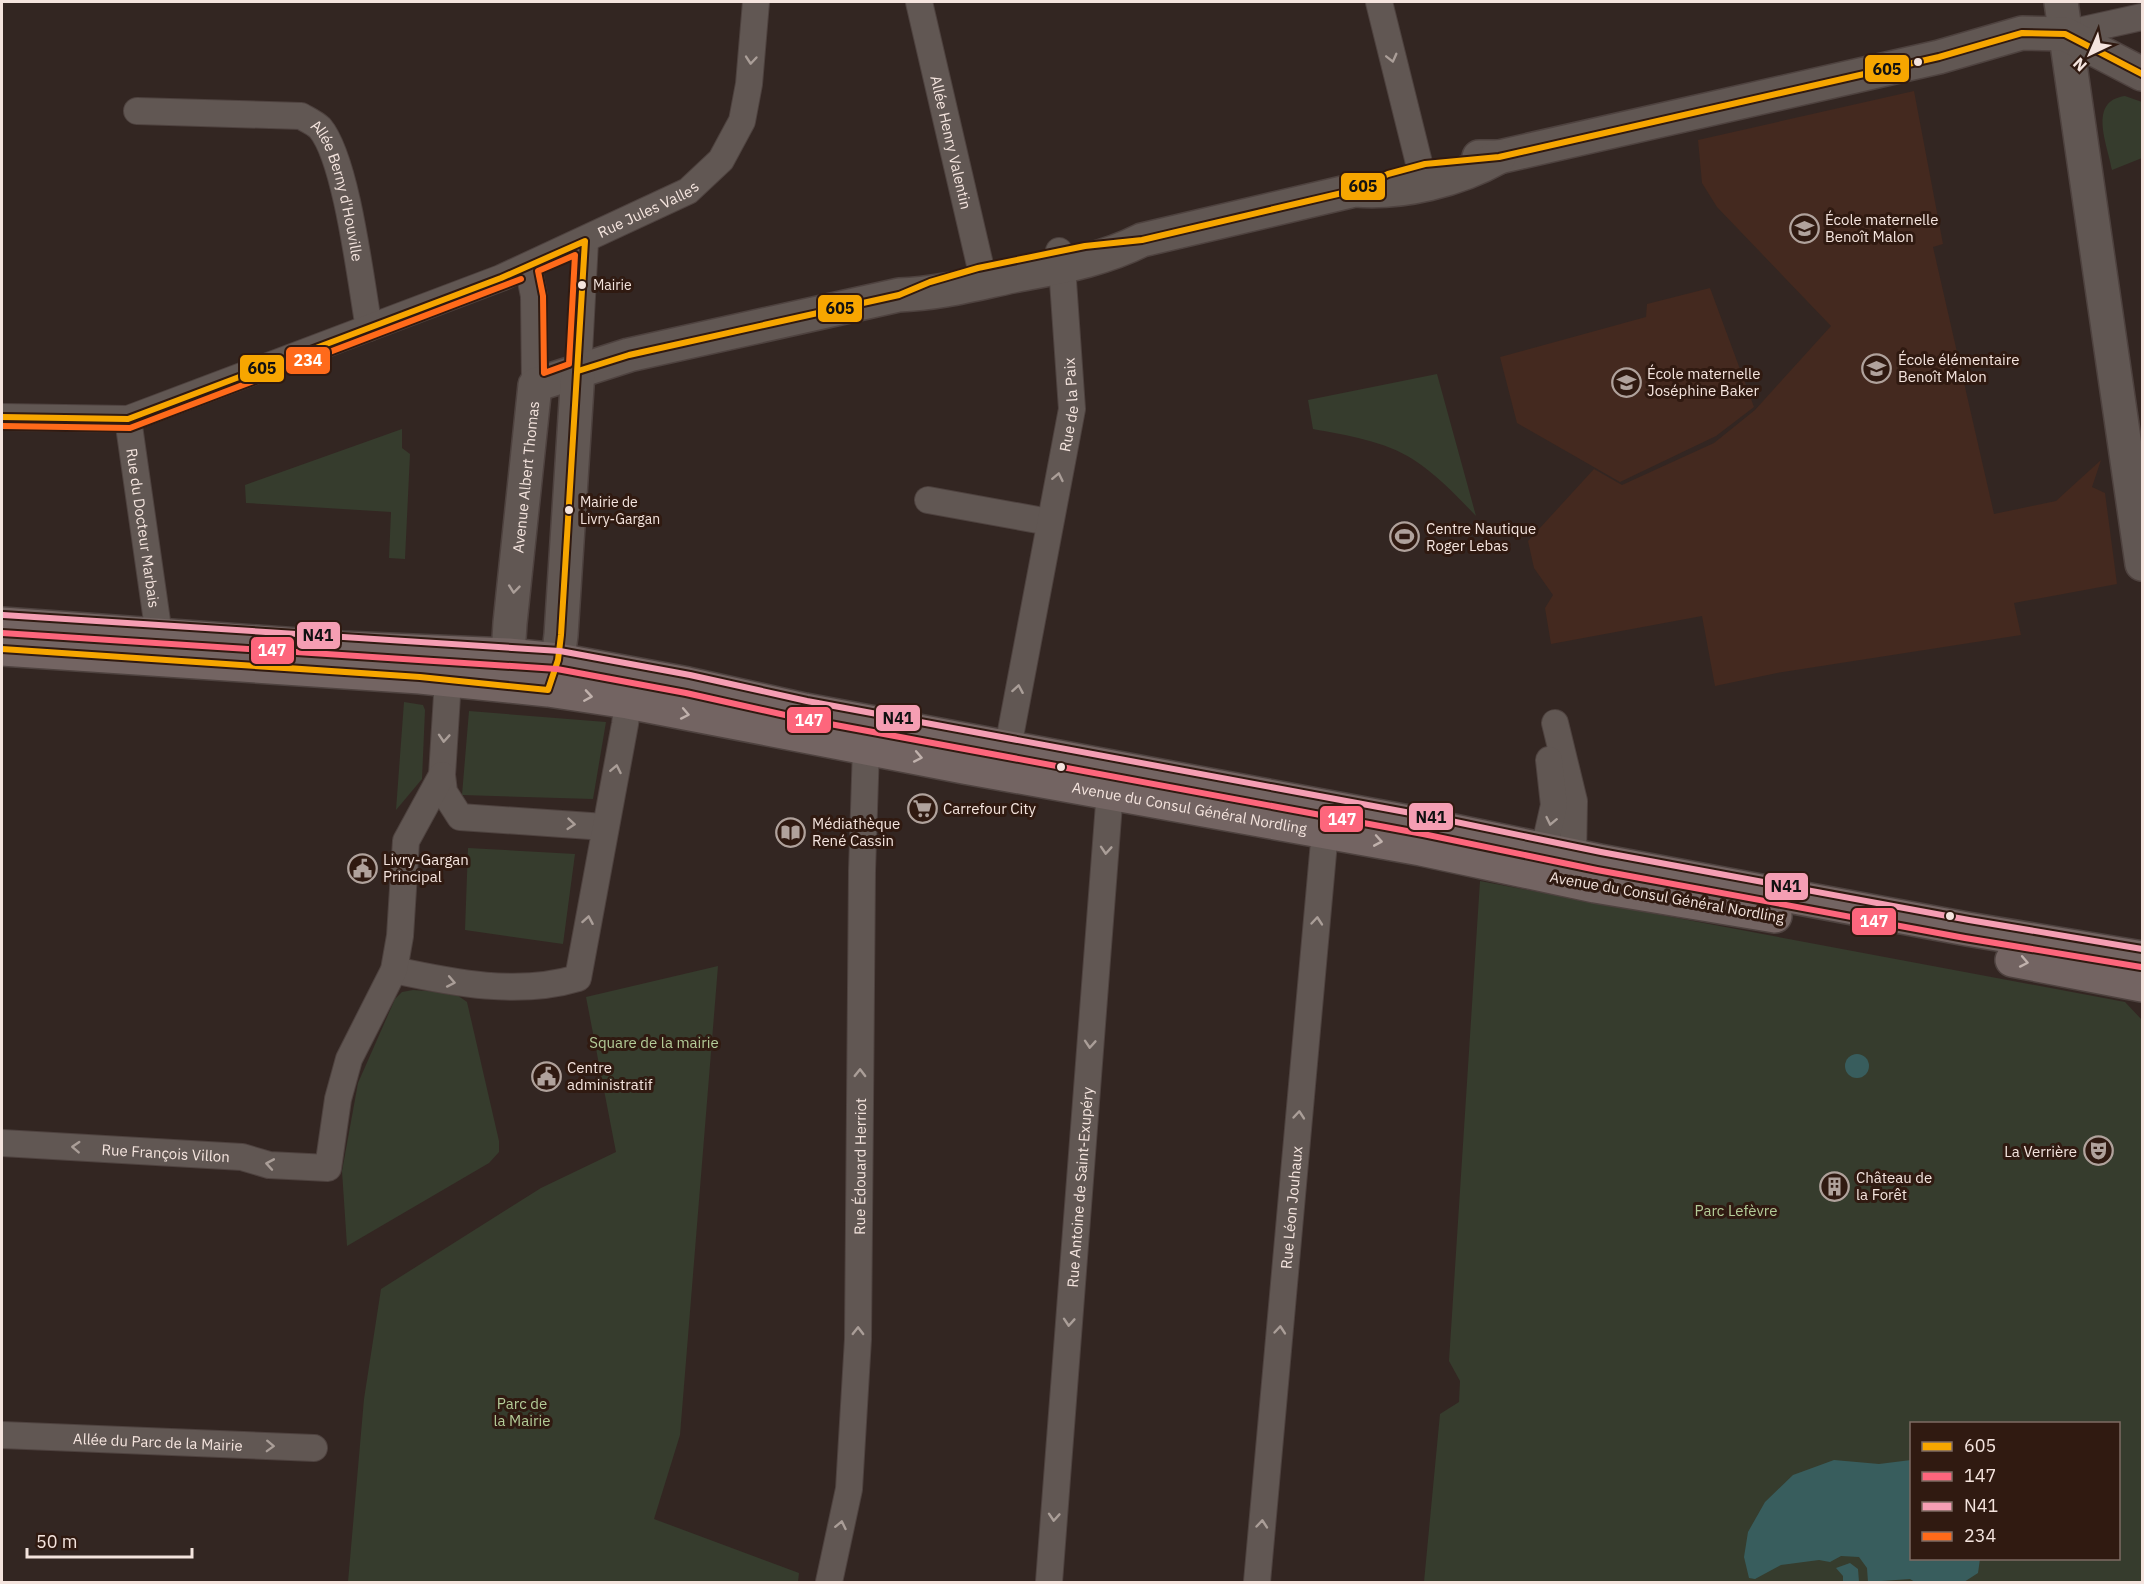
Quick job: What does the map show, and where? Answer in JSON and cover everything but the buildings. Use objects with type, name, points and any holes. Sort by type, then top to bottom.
[{"type":"main road","points":[[2061,2],[2142,564]]},
{"type":"main road","points":[[535,385],[629,355],[899,295],[924,282],[982,275],[1060,259],[1107,240],[1143,240],[1355,190],[1374,179],[1422,175],[1470,157],[1499,157],[1939,57],[1968,58],[2024,48],[2065,34],[2142,74]]},
{"type":"main road","points":[[553,675],[578,371]]},
{"type":"main road","name":"Avenue Albert Thomas","points":[[509,670],[535,385]]},
{"type":"main road","points":[[2,624],[342,648],[509,670]]},
{"type":"main road","name":"Avenue du Consul Général Nordling","points":[[2,649],[448,680],[509,670],[553,675],[609,669],[805,710],[1978,932],[2142,958]]},
{"type":"main road","name":"Avenue du Consul Général Nordling","points":[[553,675],[627,702],[1325,831],[1595,886],[1883,935],[2142,985]]},
{"type":"street","name":"Rue Jules Valles","points":[[2,417],[128,419],[528,266],[688,191],[722,160],[736,134],[746,105],[756,2]]},
{"type":"street","name":"Allée Henry Valentin","points":[[919,2],[982,275]]},
{"type":"street","points":[[1379,2],[1422,175]]},
{"type":"street","points":[[2065,34],[2142,17]]},
{"type":"street","name":"Allée Berny d'Houville","points":[[137,111],[301,116],[319,128],[332,151],[347,203],[369,328]]},
{"type":"street","points":[[578,371],[585,241]]},
{"type":"street","name":"Rue de la Paix","points":[[1008,747],[1072,409],[1060,259]]},
{"type":"street","name":"Avenue Albert Thomas","points":[[528,266],[534,296],[535,385]]},
{"type":"street","name":"Rue du Docteur Marbais","points":[[128,419],[159,635]]},
{"type":"street","points":[[928,500],[1049,522]]},
{"type":"street","points":[[442,775],[418,815],[415,826],[406,841],[400,936],[394,970],[471,986],[527,986],[578,978],[627,702],[609,669]]},
{"type":"street","points":[[448,680],[442,775],[444,792],[460,817]]},
{"type":"street","name":"Rue Édouard Herriot","points":[[829,1582],[849,1489],[857,1351],[866,748]]},
{"type":"street","name":"Rue Antoine de Saint-Exupéry","points":[[1049,1582],[1110,791]]},
{"type":"street","points":[[415,826],[460,817],[604,827]]},
{"type":"street","name":"Rue Léon Jouhaux","points":[[1257,1582],[1325,831]]},
{"type":"street","name":"Rue François Villon","points":[[2,1143],[242,1157],[269,1165],[328,1168],[338,1099],[349,1059],[394,970]]},
{"type":"street","name":"Allée du Parc de la Mairie","points":[[2,1435],[314,1448]]},
{"type":"shaded area","name":"École élémentaire Benoît Malon","points":[[1914,91],[1943,244],[1933,247],[1994,514],[2056,501],[2101,460],[2092,487],[2105,493],[2117,584],[2014,603],[2021,635],[1777,673],[1715,686],[1702,616],[1551,644],[1545,608],[1553,595],[1534,568],[1528,541],[1594,469],[1622,485],[1714,443],[1755,410],[1831,326],[1717,207],[1702,183],[1698,140]]},
{"type":"shaded area","name":"École maternelle Joséphine Baker","points":[[1710,288],[1754,407],[1716,436],[1620,482],[1517,423],[1500,357],[1646,317],[1647,304]]},
{"type":"green space","points":[[2125,96],[2142,102],[2142,158],[2112,170],[2104,137],[2103,115],[2106,106],[2113,100]]},
{"type":"green space","points":[[1437,374],[1476,516],[1439,479],[1403,453],[1365,440],[1313,429],[1308,400]]},
{"type":"green space","points":[[402,429],[402,448],[410,454],[405,559],[389,558],[391,512],[246,503],[245,485]]},
{"type":"green space","points":[[404,702],[423,705],[425,710],[422,779],[396,810]]},
{"type":"green space","points":[[469,711],[606,722],[593,799],[462,795]]},
{"type":"green space","points":[[468,848],[575,854],[563,944],[465,930]]},
{"type":"green space","name":"Parc Lefèvre","points":[[1480,881],[2125,1002],[2142,1020],[2141,1582],[1424,1582],[1440,1414],[1459,1402],[1460,1381],[1449,1361]]},
{"type":"green space","name":"Parc de la Mairie","points":[[718,966],[680,1435],[654,1519],[799,1573],[798,1582],[348,1582],[364,1399],[381,1289],[541,1188],[616,1152],[586,997]]},
{"type":"green space","points":[[413,990],[454,993],[467,1002],[499,1141],[499,1152],[489,1163],[347,1246],[342,1171],[358,1083],[395,999],[402,992]]},
{"type":"water","points":[[1857,1054],[1865,1058],[1869,1066],[1865,1074],[1857,1078],[1849,1074],[1845,1066],[1849,1058]]},
{"type":"water","points":[[1834,1460],[1879,1464],[1910,1460],[1910,1560],[1980,1560],[1978,1573],[1964,1582],[1915,1582],[1910,1579],[1868,1582],[1867,1568],[1859,1557],[1841,1556],[1830,1562],[1819,1560],[1781,1565],[1755,1579],[1749,1578],[1744,1557],[1748,1532],[1765,1502],[1793,1475]]},
{"type":"water","points":[[1850,1563],[1858,1569],[1859,1582],[1843,1582],[1843,1576],[1836,1568]]},
{"type":"transit line","name":"605","points":[[578,371],[629,355],[899,295],[930,282],[978,268],[1085,246],[1142,240],[1355,190],[1388,174],[1425,164],[1499,157],[1939,57],[2022,33],[2065,34],[2142,74]]},
{"type":"transit line","name":"605","points":[[2,417],[128,419],[501,278],[585,241],[561,635],[558,660],[548,690],[420,677],[2,649]]},
{"type":"transit line","name":"234","points":[[575,255],[569,364],[544,373],[543,296],[538,271],[575,255]]},
{"type":"transit line","name":"234","points":[[2,426],[130,428],[521,279]]},
{"type":"transit line","name":"N41","points":[[3,615],[560,651],[690,675],[807,701],[1427,816],[1601,852],[1969,920],[2142,949]]},
{"type":"transit line","name":"147","points":[[2,633],[557,669],[686,693],[803,719],[1423,834],[1597,870],[1965,938],[2141,967]]},
{"type":"place","name":"École maternelle Benoît Malon","points":[[1804,228]]},
{"type":"place","name":"Mairie","points":[[582,285]]},
{"type":"place","name":"École élémentaire Benoît Malon","points":[[1877,368]]},
{"type":"place","name":"École maternelle Joséphine Baker","points":[[1626,382]]},
{"type":"place","name":"Mairie de Livry-Gargan","points":[[569,510]]},
{"type":"place","name":"Centre Nautique Roger Lebas","points":[[1405,537]]},
{"type":"place","name":"Carrefour City","points":[[922,808]]},
{"type":"place","name":"Médiathèque René Cassin","points":[[791,832]]},
{"type":"place","name":"Livry-Gargan Principal","points":[[362,868]]},
{"type":"place","name":"Centre administratif","points":[[546,1076]]},
{"type":"place","name":"La Verrière","points":[[2098,1151]]},
{"type":"place","name":"Château de la Forêt","points":[[1835,1186]]},
{"type":"park label","name":"Square de la mairie","points":[[654,1042]]}]
